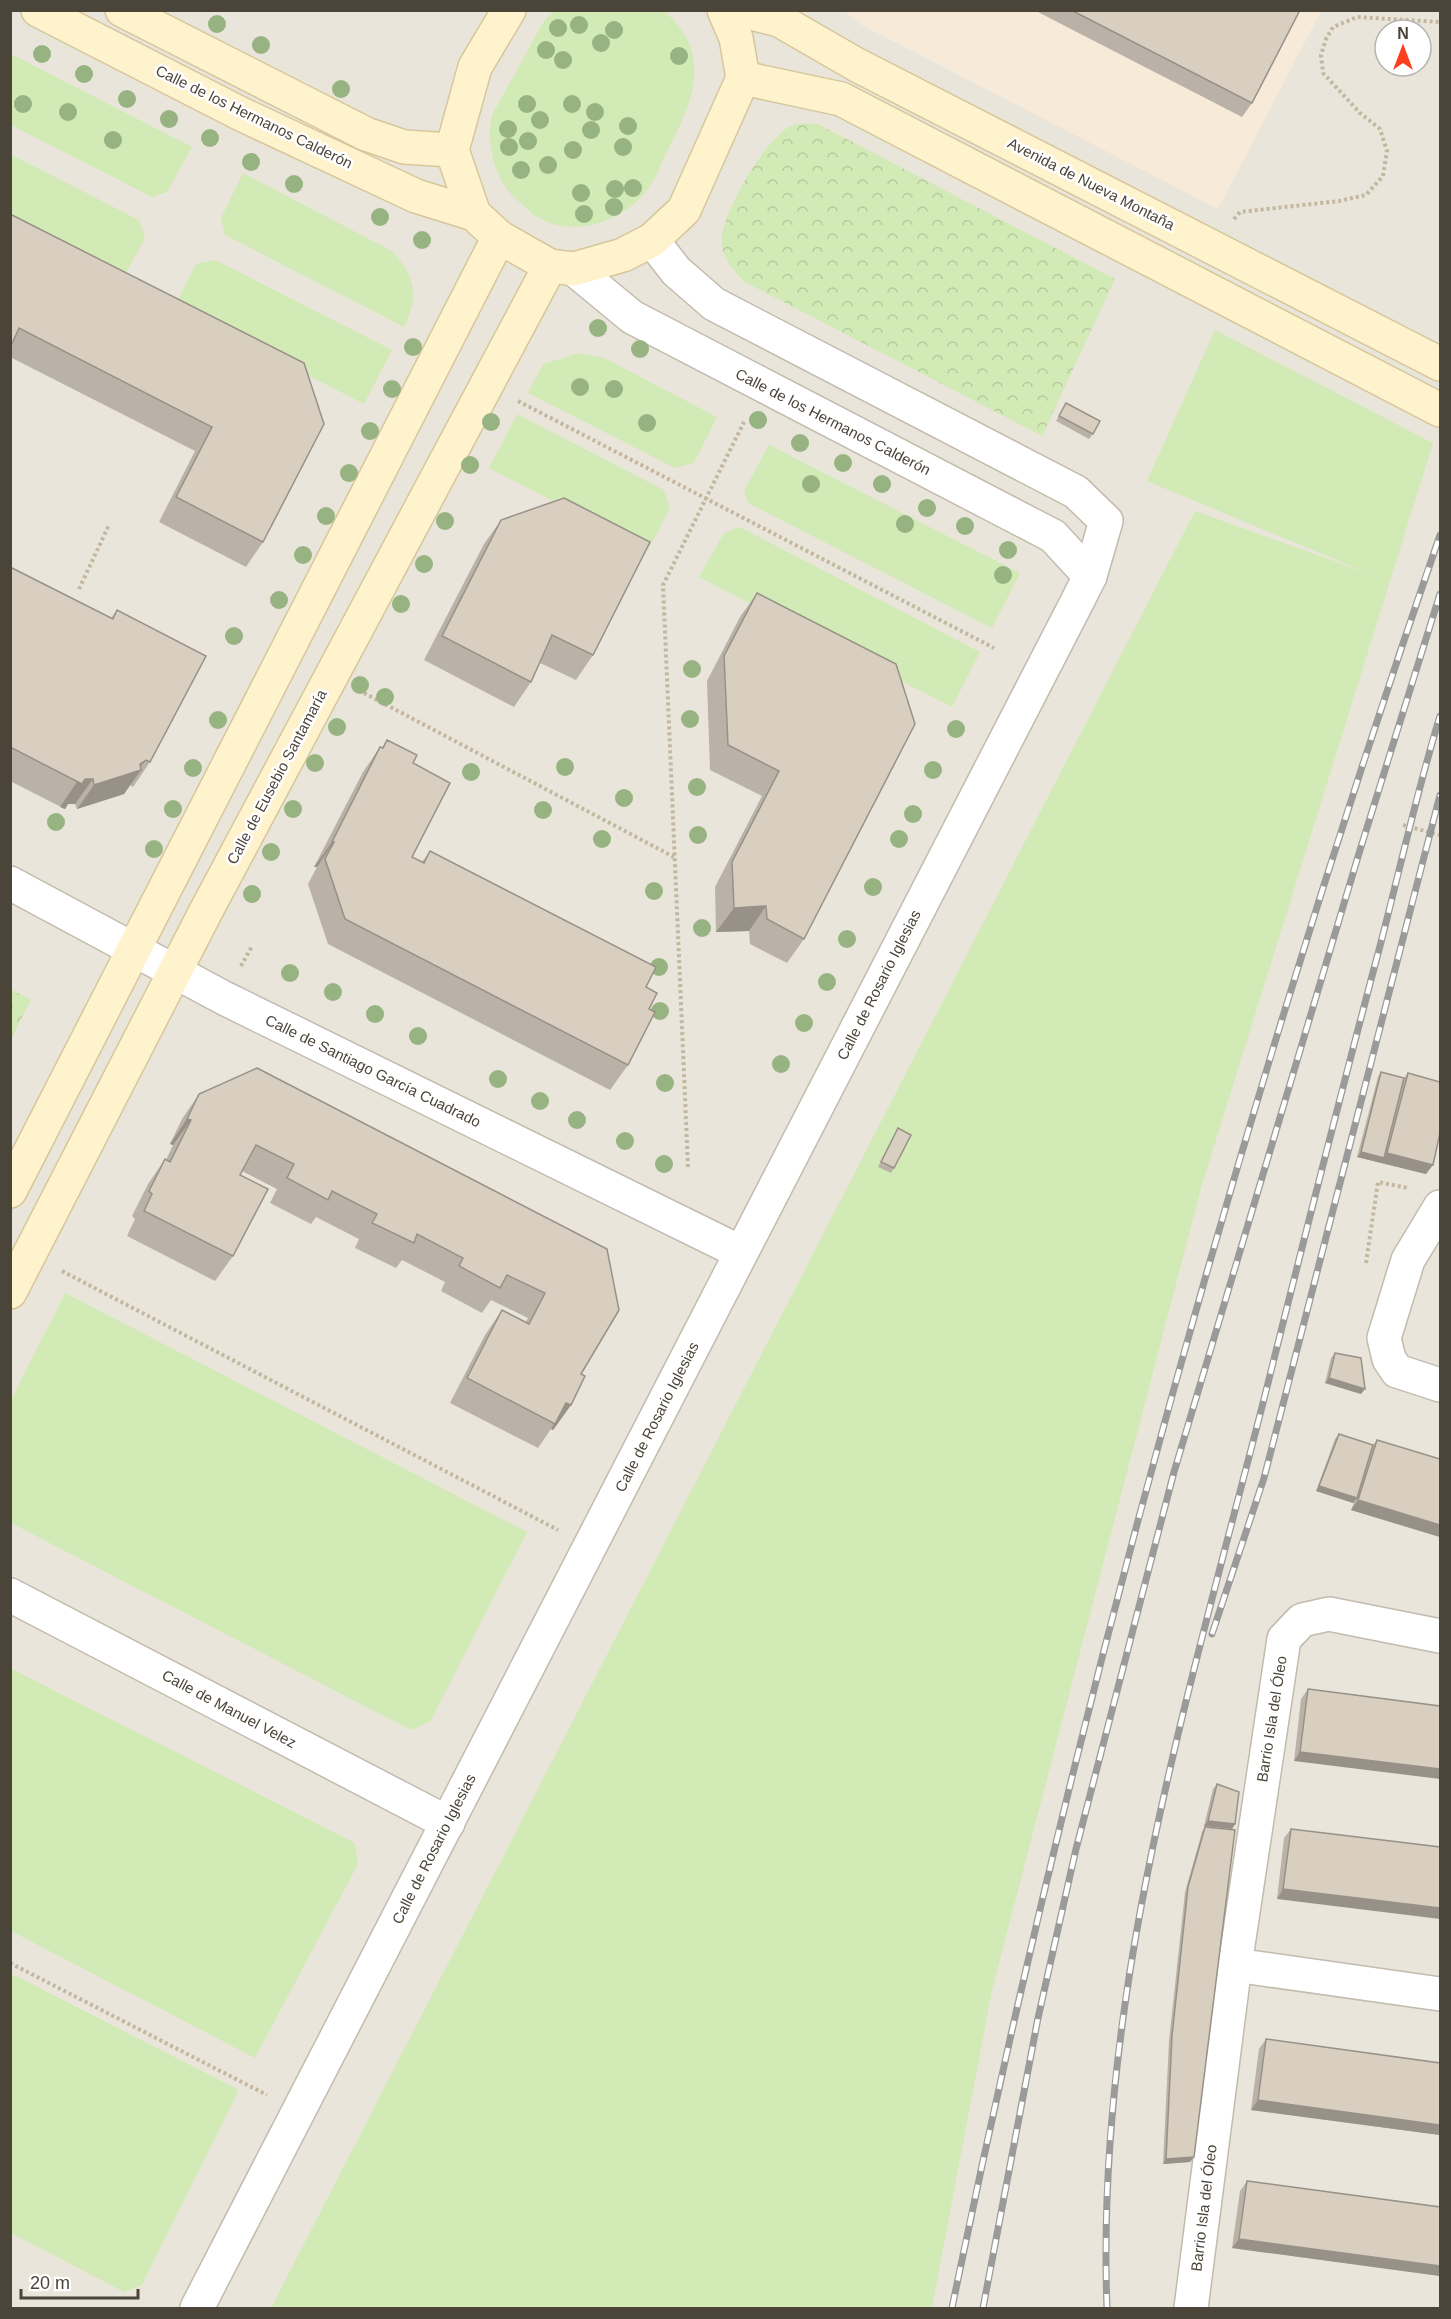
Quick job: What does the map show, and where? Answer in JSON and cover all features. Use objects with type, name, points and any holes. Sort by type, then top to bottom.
[{"type":"main road","name":"Calle de los Hermanos Calderón","points":[[38,10],[241,114],[416,196],[474,214]]},
{"type":"main road","points":[[122,10],[366,134],[404,147],[452,150]]},
{"type":"main road","points":[[509,10],[475,67],[452,150],[474,214],[499,237],[562,267],[623,255],[652,240],[684,210],[742,78],[736,38],[724,10]]},
{"type":"main road","name":"Avenida de Nueva Montaña","points":[[739,10],[779,20],[857,65],[1214,246],[1440,364]]},
{"type":"main road","points":[[742,78],[841,99],[1440,410]]},
{"type":"main road","points":[[10,1191],[499,237]]},
{"type":"main road","name":"Calle de Eusebio Santamaría","points":[[10,1292],[175,972],[562,267]]},
{"type":"street","name":"Calle de Rosario Iglesias","points":[[197,2308],[1090,576],[1106,521],[1076,492],[714,304],[676,271],[652,240]]},
{"type":"street","name":"Calle de los Hermanos Calderón","points":[[562,267],[632,317],[1053,536],[1090,576]]},
{"type":"street","name":"Calle de Santiago García Cuadrado","points":[[10,883],[133,951],[740,1252]]},
{"type":"street","points":[[1440,1207],[1408,1260],[1384,1338],[1389,1359],[1397,1371],[1440,1384]]},
{"type":"street","name":"Calle de Manuel Velez","points":[[10,1595],[448,1823]]},
{"type":"street","name":"Barrio Isla del Óleo","points":[[1191,2308],[1235,1965],[1284,1639],[1302,1620],[1329,1614],[1440,1636]]},
{"type":"street","points":[[1235,1965],[1440,1994]]},
{"type":"path","points":[[1214,246],[1240,212],[1339,201],[1366,195],[1383,176],[1387,151],[1380,129],[1360,113],[1323,73],[1321,55],[1333,27],[1357,17],[1440,22]]},
{"type":"path","points":[[513,399],[994,648]]},
{"type":"path","points":[[688,1167],[663,585],[744,422]]},
{"type":"path","points":[[79,589],[109,525]]},
{"type":"path","points":[[364,693],[675,857]]},
{"type":"path","points":[[1403,825],[1439,835]]},
{"type":"path","points":[[30,1254],[590,1547]]},
{"type":"path","points":[[10,1963],[297,2111]]},
{"type":"shaded area","points":[[11,11],[1440,11],[1440,2308],[11,2308]]},
{"type":"shaded area","points":[[844,11],[1321,11],[1218,209],[860,24]]},
{"type":"green space","points":[[554,11],[664,11],[680,27],[689,44],[694,62],[694,80],[684,117],[648,190],[622,213],[608,220],[580,227],[551,223],[529,211],[502,182],[491,149],[492,115],[544,21]]},
{"type":"green space","points":[[15,56],[192,147],[167,192],[152,197],[11,125],[11,57]]},
{"type":"green space","points":[[818,124],[1115,279],[1042,436],[743,281],[730,265],[723,251],[722,234],[745,180],[769,145],[781,133],[794,125]]},
{"type":"green space","points":[[10,154],[139,220],[145,238],[122,280],[11,223]]},
{"type":"green space","points":[[243,173],[392,251],[406,269],[413,287],[412,306],[404,327],[225,235],[221,218]]},
{"type":"green space","points":[[215,260],[392,350],[364,404],[174,307],[196,264]]},
{"type":"green space","points":[[1215,330],[1433,443],[1201,1188],[992,1990],[932,2308],[271,2308],[1195,511],[1370,574],[1147,481]]},
{"type":"green space","points":[[580,353],[604,358],[717,417],[694,463],[675,468],[528,393],[543,364]]},
{"type":"green space","points":[[517,414],[664,490],[670,508],[648,550],[489,468]]},
{"type":"green space","points":[[769,445],[1020,573],[992,628],[748,503],[744,491]]},
{"type":"green space","points":[[740,527],[980,652],[952,707],[699,577],[724,533]]},
{"type":"green space","points":[[11,989],[31,1000],[11,1039]]},
{"type":"green space","points":[[65,1293],[527,1532],[430,1722],[411,1730],[11,1523],[11,1400]]},
{"type":"green space","points":[[10,1668],[355,1843],[358,1864],[255,2058],[11,1931]]},
{"type":"green space","points":[[10,1973],[239,2090],[142,2285],[124,2292],[11,2233]]},
{"type":"building","points":[[1071,10],[1300,10],[1252,103]]},
{"type":"building","points":[[10,214],[304,363],[324,424],[263,542],[176,497],[212,427],[19,328],[10,348]]},
{"type":"building","points":[[1066,403],[1100,421],[1093,434],[1059,416]]},
{"type":"building","points":[[564,498],[650,542],[593,655],[552,635],[531,682],[442,636],[501,520]]},
{"type":"building","points":[[10,567],[113,619],[117,610],[206,656],[150,762],[146,760],[140,764],[141,770],[94,785],[93,779],[85,779],[82,784],[10,747]]},
{"type":"building","points":[[757,593],[896,664],[915,724],[804,939],[767,919],[766,906],[734,908],[732,862],[779,771],[728,745],[724,656]]},
{"type":"building","points":[[387,740],[417,755],[413,763],[450,783],[412,857],[424,863],[430,851],[656,967],[646,987],[657,993],[649,1009],[655,1012],[628,1065],[345,919],[325,859],[380,747],[383,748]]},
{"type":"building","points":[[257,1068],[607,1249],[619,1310],[581,1374],[585,1376],[571,1405],[566,1403],[555,1424],[467,1378],[502,1310],[529,1324],[545,1293],[507,1275],[500,1288],[459,1266],[463,1258],[417,1234],[414,1243],[372,1223],[377,1214],[332,1191],[328,1200],[287,1178],[294,1164],[256,1145],[240,1175],[268,1189],[233,1256],[144,1211],[152,1194],[149,1191],[165,1159],[170,1162],[191,1120],[187,1119],[199,1094]]},
{"type":"building","points":[[1381,1072],[1404,1078],[1384,1158],[1361,1152]]},
{"type":"building","points":[[1408,1073],[1440,1082],[1440,1133],[1433,1165],[1387,1153]]},
{"type":"building","points":[[898,1128],[911,1135],[894,1168],[881,1162]]},
{"type":"building","points":[[1335,1353],[1361,1358],[1365,1389],[1329,1378]]},
{"type":"building","points":[[1339,1434],[1373,1445],[1357,1498],[1319,1486]]},
{"type":"building","points":[[1377,1440],[1440,1459],[1440,1525],[1358,1500]]},
{"type":"building","points":[[1308,1689],[1440,1706],[1440,1769],[1300,1752]]},
{"type":"building","points":[[1217,1784],[1239,1792],[1235,1824],[1208,1821]]},
{"type":"building","points":[[1205,1827],[1235,1830],[1194,2157],[1166,2159],[1172,2036],[1188,1887]]},
{"type":"building","points":[[1291,1829],[1440,1847],[1440,1908],[1283,1889]]},
{"type":"building","points":[[1266,2039],[1440,2063],[1440,2125],[1258,2100]]},
{"type":"building","points":[[1247,2181],[1440,2207],[1440,2266],[1239,2239]]},
{"type":"railway","points":[[952,2308],[1000,2083],[1052,1859],[1167,1414],[1230,1192],[1297,972],[1440,535]]},
{"type":"railway","points":[[983,2308],[1038,2018],[1076,1849],[1174,1472],[1360,850],[1440,594]]},
{"type":"railway","points":[[1107,2308],[1107,2192],[1116,2077],[1131,1962],[1152,1849],[1206,1623],[1416,801],[1440,716]]},
{"type":"railway","points":[[1212,1634],[1264,1478],[1440,795]]}]
